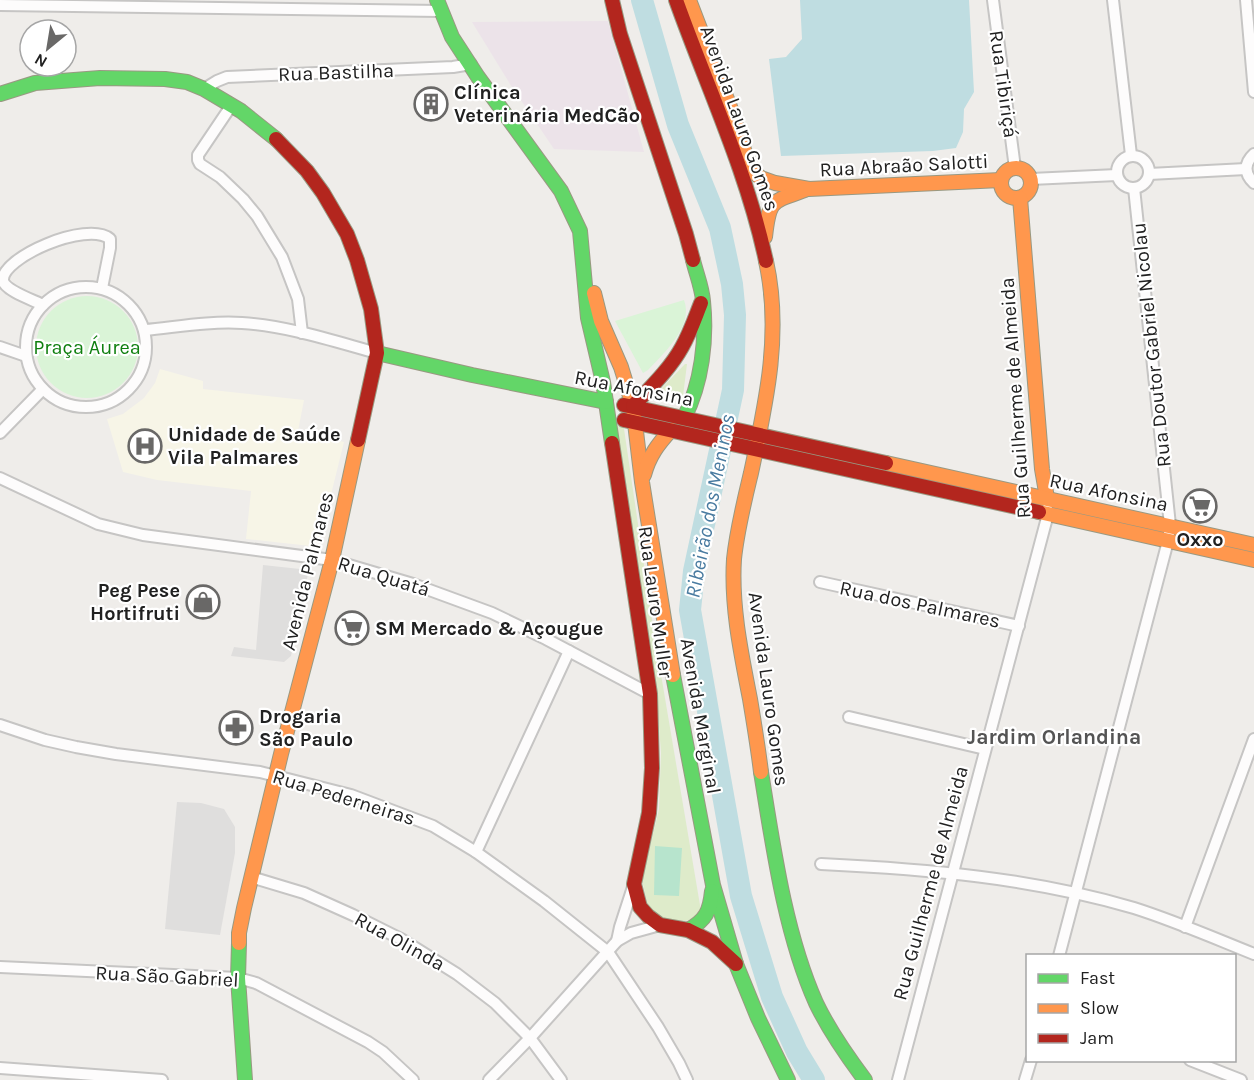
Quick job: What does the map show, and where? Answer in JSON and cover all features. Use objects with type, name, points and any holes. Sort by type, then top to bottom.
[{"type":"main road","points":[[612,0],[620,34],[686,234],[703,298],[705,328],[702,359],[695,392],[684,418]]},
{"type":"main road","name":"Avenida Lauro Gomes","points":[[676,0],[757,218],[773,310],[770,369],[759,435],[738,527],[734,564],[735,618],[742,664],[782,889],[802,964],[821,1012],[844,1053],[865,1080]]},
{"type":"main road","name":"Avenida Lauro Gomes","points":[[689,0],[747,156],[756,174],[775,183],[809,189]]},
{"type":"main road","name":"Rua Lauro Muller","points":[[439,6],[452,37],[561,191],[580,231],[601,321],[621,367],[633,406],[634,422]]},
{"type":"main road","name":"Avenida Palmares","points":[[0,94],[36,83],[100,78],[165,79],[187,82],[204,89],[263,128],[284,146],[307,171],[336,213],[357,260],[371,309],[377,353],[332,560],[276,775],[239,933],[238,978],[245,1080]]},
{"type":"main road","points":[[1015,168],[1027,172],[1031,179],[1031,189],[1024,197],[1015,199],[1006,194],[1001,185],[1001,180],[1008,170],[1015,168]]},
{"type":"main road","name":"Rua Abraão Salotti","points":[[809,189],[1001,180]]},
{"type":"main road","name":"Avenida Lauro Gomes","points":[[764,250],[768,215],[774,202],[784,196],[809,189]]},
{"type":"main road","name":"Rua Guilherme de Almeida","points":[[1020,198],[1040,446],[1047,498]]},
{"type":"main road","name":"Rua Lauro Muller","points":[[583,249],[588,318],[603,382],[650,694],[652,768],[649,813],[634,884]]},
{"type":"main road","points":[[633,406],[656,381],[680,349],[703,298]]},
{"type":"main road","name":"Rua Afonsina","points":[[377,353],[472,375],[633,406],[1254,545]]},
{"type":"main road","name":"Rua Afonsina","points":[[608,418],[671,430],[1254,560]]},
{"type":"main road","name":"Avenida Marginal","points":[[634,422],[678,703],[713,885],[736,964]]},
{"type":"main road","points":[[642,482],[651,453],[671,430]]},
{"type":"main road","points":[[634,884],[640,907],[648,916],[660,925],[688,930],[712,942],[736,964],[758,1018],[788,1080]]},
{"type":"main road","name":"Avenida Marginal","points":[[688,930],[698,925],[709,912],[713,885]]},
{"type":"street","name":"Rua Tibiriçá","points":[[993,0],[1015,168]]},
{"type":"street","points":[[1113,0],[1131,155]]},
{"type":"street","points":[[1246,0],[1254,92]]},
{"type":"street","points":[[0,5],[120,3],[439,6]]},
{"type":"street","name":"Rua Bastilha","points":[[204,89],[227,77],[236,76],[453,67],[471,64]]},
{"type":"street","points":[[231,106],[198,155],[198,160],[243,199],[278,249],[298,299],[302,333]]},
{"type":"street","points":[[1254,154],[1248,160],[1246,169],[1254,183]]},
{"type":"street","points":[[1136,155],[1147,164],[1149,174],[1146,182],[1138,187],[1129,188],[1121,183],[1117,175],[1118,165],[1121,160],[1136,155]]},
{"type":"street","points":[[1149,174],[1246,169]]},
{"type":"street","points":[[1031,179],[1117,175]]},
{"type":"street","name":"Rua Doutor Gabriel Nicolau","points":[[1060,954],[1168,541],[1170,525],[1134,188]]},
{"type":"street","points":[[42,305],[11,290],[5,285],[3,276],[7,269],[26,254],[61,238],[97,234],[110,239],[102,288]]},
{"type":"street","points":[[76,287],[102,288],[114,293],[129,304],[140,319],[145,330],[147,344],[142,373],[134,385],[111,403],[97,407],[68,405],[43,389],[32,374],[26,356],[28,328],[42,305],[58,294],[76,287]]},
{"type":"street","name":"Rua Afonsina","points":[[145,330],[215,323],[242,323],[276,327],[377,353]]},
{"type":"street","points":[[0,347],[26,356]]},
{"type":"street","points":[[0,433],[43,389]]},
{"type":"street","name":"Rua Quatá","points":[[0,478],[98,524],[123,531],[332,560],[412,584],[479,607],[650,694]]},
{"type":"street","name":"Rua Guilherme de Almeida","points":[[898,1080],[1048,514],[1047,498]]},
{"type":"street","name":"Rua dos Palmares","points":[[820,582],[1019,626]]},
{"type":"street","points":[[477,852],[568,651]]},
{"type":"street","points":[[849,717],[985,750]]},
{"type":"street","name":"Rua Pederneiras","points":[[0,725],[45,740],[76,747],[276,775],[351,795],[433,826],[477,852],[608,952],[658,1027],[687,1080]]},
{"type":"street","points":[[1185,927],[1254,739]]},
{"type":"street","points":[[821,864],[953,873],[1018,882],[1134,909],[1254,954]]},
{"type":"street","name":"Rua Olinda","points":[[251,877],[304,893],[353,915],[401,939],[457,974],[495,1003],[530,1038],[561,1080]]},
{"type":"street","points":[[617,941],[634,884]]},
{"type":"street","points":[[489,1080],[617,941],[631,933],[660,925]]},
{"type":"street","name":"Rua São Gabriel","points":[[0,967],[238,978],[256,983],[368,1042],[383,1052],[414,1080]]},
{"type":"street","points":[[1025,1080],[1030,1062]]},
{"type":"street","points":[[1195,1062],[1240,1080]]},
{"type":"street","points":[[0,1068],[162,1080]]},
{"type":"shaded area","points":[[608,21],[644,152],[554,149],[472,22]]},
{"type":"shaded area","points":[[160,369],[203,381],[203,389],[304,400],[298,431],[344,442],[320,539],[311,546],[246,539],[251,491],[157,480],[123,472],[107,419],[123,414],[144,398],[155,383]]},
{"type":"shaded area","points":[[263,565],[300,569],[308,574],[291,656],[284,662],[231,656],[234,647],[256,650]]},
{"type":"shaded area","points":[[177,802],[201,803],[224,809],[235,827],[235,853],[220,935],[165,929]]},
{"type":"green space","name":"Praça Áurea","points":[[87,296],[107,300],[123,311],[134,327],[138,347],[134,367],[123,383],[107,394],[87,398],[67,394],[51,383],[40,367],[36,347],[40,327],[51,311],[67,300]]},
{"type":"green space","points":[[684,300],[685,320],[676,338],[643,373],[615,321]]},
{"type":"green space","points":[[687,364],[683,396],[659,391]]},
{"type":"green space","points":[[623,422],[654,633],[701,911],[696,918],[685,921],[662,919],[649,911],[642,880],[659,809],[661,753],[657,700],[617,426]]},
{"type":"green space","points":[[655,846],[682,848],[679,896],[654,895]]},
{"type":"water","points":[[800,0],[969,0],[974,92],[964,109],[963,132],[956,148],[933,151],[781,156],[769,59],[786,57],[802,39]]},
{"type":"waterway","name":"Ribeirão dos Meninos","points":[[642,0],[678,125],[720,228],[732,284],[735,315],[733,390],[694,571],[690,610],[741,896],[772,997],[797,1052],[814,1080]]},
{"type":"traffic: fast","points":[[437,0],[452,37],[478,77],[561,191],[580,231],[588,318],[603,382],[612,443]]},
{"type":"traffic: fast","points":[[0,94],[35,83],[100,78],[165,79],[187,82],[204,89],[241,111],[276,139]]},
{"type":"traffic: fast","points":[[684,418],[699,376],[704,330],[702,296],[693,260]]},
{"type":"traffic: fast","points":[[377,353],[606,402]]},
{"type":"traffic: fast","points":[[673,675],[713,885],[736,964],[758,1018],[788,1080]]},
{"type":"traffic: fast","points":[[761,772],[781,889],[805,976],[827,1023],[865,1080]]},
{"type":"traffic: fast","points":[[688,930],[706,914],[712,891]]},
{"type":"traffic: fast","points":[[239,943],[238,978],[245,1080]]},
{"type":"traffic: slow","points":[[689,0],[732,112],[746,156],[756,174],[761,178],[809,189],[1001,180]]},
{"type":"traffic: slow","points":[[1016,168],[1027,172],[1031,183],[1027,194],[1016,198],[1005,194],[1001,183],[1005,172],[1016,168]]},
{"type":"traffic: slow","points":[[765,237],[768,216],[774,204],[778,200],[805,190]]},
{"type":"traffic: slow","points":[[1020,198],[1042,469],[1047,498]]},
{"type":"traffic: slow","points":[[761,772],[738,629],[733,577],[737,537],[762,420],[770,368],[773,315],[766,261]]},
{"type":"traffic: slow","points":[[594,293],[601,321],[621,367],[633,406],[642,482],[673,675]]},
{"type":"traffic: slow","points":[[644,475],[654,451],[671,430]]},
{"type":"traffic: slow","points":[[239,943],[244,908],[281,754],[332,560],[358,440]]},
{"type":"traffic: slow","points":[[886,463],[1254,545]]},
{"type":"traffic: slow","points":[[1039,512],[1254,560]]},
{"type":"traffic: jam","points":[[612,0],[620,34],[693,260]]},
{"type":"traffic: jam","points":[[676,0],[737,162],[766,261]]},
{"type":"traffic: jam","points":[[276,139],[307,171],[347,234],[371,309],[377,353],[358,440]]},
{"type":"traffic: jam","points":[[633,406],[672,363],[688,336],[701,303]]},
{"type":"traffic: jam","points":[[624,405],[886,463]]},
{"type":"traffic: jam","points":[[624,420],[1039,512]]},
{"type":"traffic: jam","points":[[612,443],[650,694],[652,768],[649,813],[634,884],[640,907],[648,916],[660,925],[688,930],[712,942],[736,964]]},
{"type":"place","name":"Clínica Veterinária MedCão","points":[[431,104]]},
{"type":"place","name":"Unidade de Saúde Vila Palmares","points":[[145,446]]},
{"type":"place","name":"Oxxo","points":[[1200,506]]},
{"type":"place","name":"Peg Pese Hortifruti","points":[[203,602]]},
{"type":"place","name":"SM Mercado & Açougue","points":[[352,628]]},
{"type":"place","name":"Drogaria São Paulo","points":[[236,728]]},
{"type":"district","name":"Jardim Orlandina","points":[[1054,737]]}]
